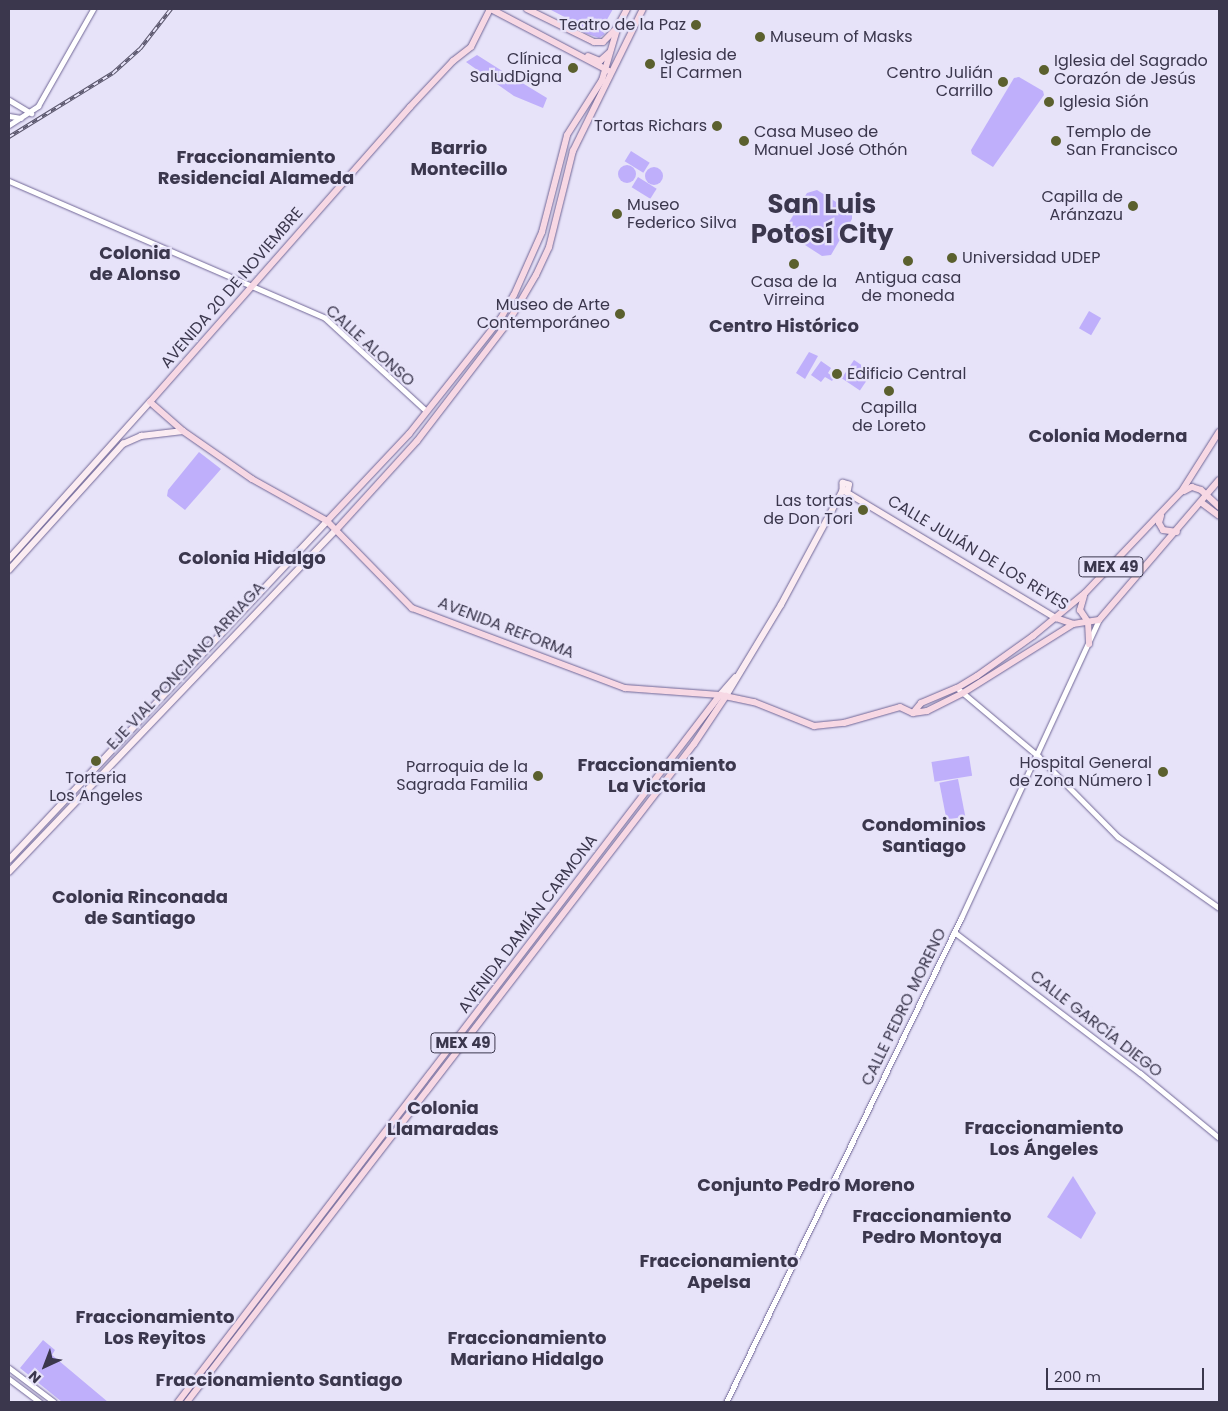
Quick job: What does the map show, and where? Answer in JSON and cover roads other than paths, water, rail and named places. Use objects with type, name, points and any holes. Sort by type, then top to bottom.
[{"type":"main road","points":[[491,9],[614,74]]},
{"type":"main road","name":"AVENIDA 20 DE NOVIEMBRE","points":[[9,559],[410,107],[453,61],[472,47],[491,9]]},
{"type":"main road","points":[[527,9],[594,42],[603,42],[618,26],[627,9]]},
{"type":"main road","name":"EJE VIAL PONCIANO ARRIAGA","points":[[9,872],[336,530],[416,441],[509,320],[549,247],[573,151],[614,74],[644,9]]},
{"type":"main road","name":"EJE VIAL PONCIANO ARRIAGA","points":[[9,860],[327,521],[365,483],[423,409],[501,318],[533,257],[567,135],[606,70],[618,26]]},
{"type":"main road","points":[[560,45],[570,46],[600,61],[608,56],[613,42]]},
{"type":"main road","name":"AVENIDA REFORMA","points":[[150,402],[183,431],[252,479],[327,521],[412,608],[625,688],[723,695],[754,702],[814,726],[844,723],[900,707],[913,713]]},
{"type":"main road","points":[[9,570],[117,448],[129,440],[183,431]]},
{"type":"main road","name":"MEX 49","points":[[957,688],[977,676],[1056,618],[1085,593],[1181,492],[1219,432]]},
{"type":"main road","points":[[1211,446],[1219,442]]},
{"type":"main road","points":[[1100,620],[1202,503],[1219,480]]},
{"type":"main road","points":[[1181,492],[1196,488],[1219,507]]},
{"type":"main road","name":"CALLE JULIÁN DE LOS REYES","points":[[845,490],[1056,618],[1073,624],[1100,620]]},
{"type":"main road","name":"AVENIDA DAMIÁN CARMONA","points":[[187,1402],[667,778],[736,677],[781,605],[845,490]]},
{"type":"main road","points":[[1202,503],[1219,516]]},
{"type":"main road","points":[[1161,515],[1159,523],[1162,530],[1170,533],[1177,531]]},
{"type":"main road","points":[[1085,593],[1080,610],[1088,622],[1089,644]]},
{"type":"main road","points":[[913,713],[927,711],[963,693],[1073,624]]},
{"type":"main road","points":[[913,713],[921,703],[957,688]]},
{"type":"main road","name":"AVENIDA DAMIÁN CARMONA","points":[[178,1402],[660,773],[723,695]]},
{"type":"main road","points":[[660,773],[667,778]]},
{"type":"street","points":[[9,125],[31,113],[38,106],[93,9]]},
{"type":"street","points":[[9,100],[31,113]]},
{"type":"street","points":[[9,116],[21,118]]},
{"type":"street","name":"CALLE ALONSO","points":[[9,181],[325,318],[423,409]]},
{"type":"street","name":"CALLE PEDRO MORENO","points":[[726,1402],[954,932],[1100,620]]},
{"type":"street","points":[[957,688],[1038,756],[1118,837],[1219,908]]},
{"type":"street","name":"CALLE GARCÍA DIEGO","points":[[954,932],[1140,1073],[1219,1138]]},
{"type":"street","points":[[9,1368],[54,1402]]},
{"type":"street","points":[[9,1378],[40,1402]]},
{"type":"railway","points":[[9,137],[113,73],[140,49],[171,9]]},
{"type":"place","name":"Teatro de la Paz","points":[[696,25]]},
{"type":"place","name":"Museum of Masks","points":[[760,37]]},
{"type":"place","name":"Iglesia de El Carmen","points":[[650,64]]},
{"type":"place","name":"Clínica SaludDigna","points":[[573,68]]},
{"type":"place","name":"Iglesia del Sagrado Corazón de Jesús","points":[[1044,70]]},
{"type":"place","name":"Centro Julián Carrillo","points":[[1003,82]]},
{"type":"place","name":"Iglesia Sión","points":[[1049,102]]},
{"type":"place","name":"Tortas Richars","points":[[717,126]]},
{"type":"place","name":"Casa Museo de Manuel José Othón","points":[[744,141]]},
{"type":"place","name":"Templo de San Francisco","points":[[1056,141]]},
{"type":"place","name":"Capilla de Aránzazu","points":[[1133,206]]},
{"type":"place","name":"Museo Federico Silva","points":[[617,214]]},
{"type":"place","name":"Universidad UDEP","points":[[952,258]]},
{"type":"place","name":"Antigua casa de moneda","points":[[908,261]]},
{"type":"place","name":"Casa de la Virreina","points":[[794,264]]},
{"type":"place","name":"Museo de Arte Contemporáneo","points":[[620,314]]},
{"type":"place","name":"Edificio Central","points":[[837,374]]},
{"type":"place","name":"Capilla de Loreto","points":[[889,391]]},
{"type":"place","name":"Las tortas de Don Tori","points":[[863,510]]},
{"type":"place","name":"Torteria Los Angeles","points":[[96,761]]},
{"type":"place","name":"Hospital General de Zona Número 1","points":[[1163,772]]},
{"type":"place","name":"Parroquia de la Sagrada Familia","points":[[538,776]]},
{"type":"district","name":"Barrio Montecillo","points":[[459,159]]},
{"type":"district","name":"Fraccionamiento Residencial Alameda","points":[[256,168]]},
{"type":"district","name":"San Luis Potosí City","points":[[822,220]]},
{"type":"district","name":"Colonia de Alonso","points":[[135,264]]},
{"type":"district","name":"Centro Histórico","points":[[784,326]]},
{"type":"district","name":"Colonia Moderna","points":[[1108,436]]},
{"type":"district","name":"Colonia Hidalgo","points":[[252,558]]},
{"type":"district","name":"Fraccionamiento La Victoria","points":[[657,776]]},
{"type":"district","name":"Condominios Santiago","points":[[924,836]]},
{"type":"district","name":"Colonia Rinconada de Santiago","points":[[140,908]]},
{"type":"district","name":"Colonia Llamaradas","points":[[443,1119]]},
{"type":"district","name":"Fraccionamiento Los Ángeles","points":[[1044,1139]]},
{"type":"district","name":"Conjunto Pedro Moreno","points":[[806,1185]]},
{"type":"district","name":"Fraccionamiento Pedro Montoya","points":[[932,1227]]},
{"type":"district","name":"Fraccionamiento Apelsa","points":[[719,1272]]},
{"type":"district","name":"Fraccionamiento Los Reyitos","points":[[155,1328]]},
{"type":"district","name":"Fraccionamiento Mariano Hidalgo","points":[[527,1349]]},
{"type":"district","name":"Fraccionamiento Santiago","points":[[279,1380]]}]
